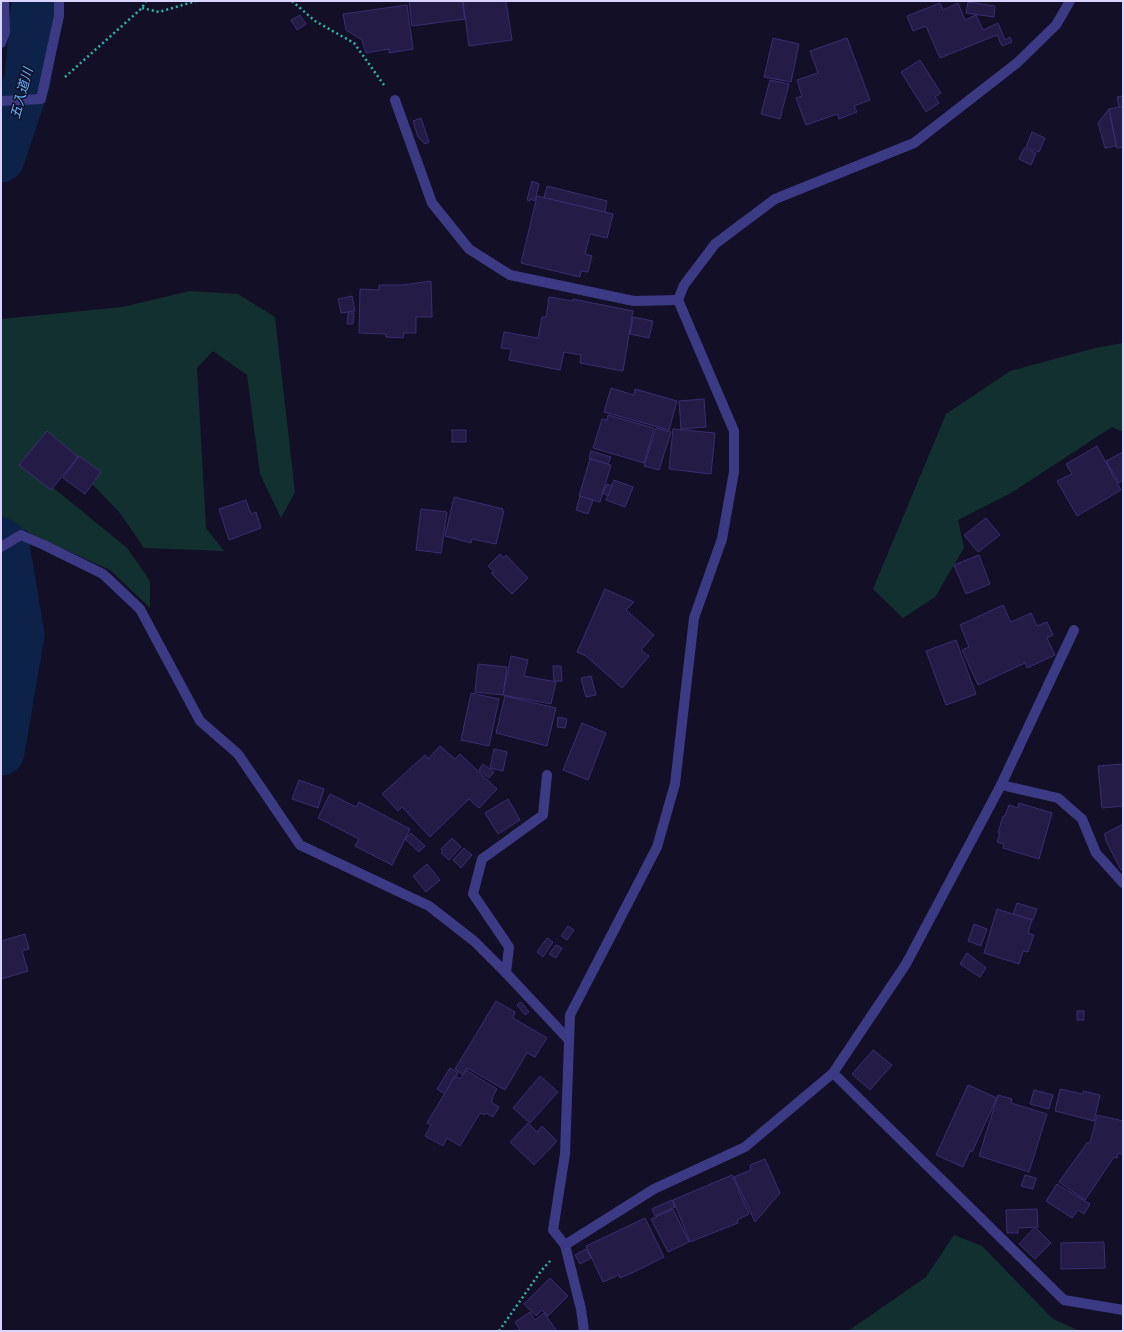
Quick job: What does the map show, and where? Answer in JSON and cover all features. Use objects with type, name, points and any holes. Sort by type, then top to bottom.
[{"type":"street","points":[[1,43],[5,32],[4,1]]},
{"type":"street","points":[[1,101],[41,99],[60,16],[59,1]]},
{"type":"street","points":[[584,1331],[581,1309],[565,1245],[553,1230],[565,1154],[570,1015],[657,847],[675,784],[694,618],[722,539],[734,472],[734,431],[678,300],[684,285],[715,244],[775,199],[914,143],[1016,63],[1056,25],[1070,1]]},
{"type":"street","points":[[395,100],[432,203],[469,249],[510,276],[634,301],[678,300]]},
{"type":"street","points":[[1,547],[21,535],[103,574],[140,609],[200,721],[238,754],[300,845],[429,906],[474,941],[569,1040]]},
{"type":"street","points":[[565,1245],[654,1189],[744,1147],[833,1073],[906,964],[1002,785],[1074,630]]},
{"type":"street","points":[[506,973],[509,947],[473,894],[482,859],[543,815],[547,775]]},
{"type":"street","points":[[1002,785],[1058,798],[1082,819],[1096,853],[1123,883]]},
{"type":"street","points":[[833,1073],[1064,1300],[1123,1310]]},
{"type":"path","points":[[41,99],[142,8],[146,1]]},
{"type":"path","points":[[142,8],[159,12],[196,1]]},
{"type":"path","points":[[292,1],[315,21],[354,43],[395,100]]},
{"type":"path","points":[[499,1331],[541,1272],[565,1245]]},
{"type":"green space","points":[[190,291],[238,294],[275,317],[295,492],[281,518],[260,474],[247,375],[213,351],[197,368],[206,528],[224,551],[144,548],[119,512],[52,442],[22,462],[127,548],[150,581],[150,608],[110,570],[33,535],[1,516],[1,319],[122,307]]},
{"type":"green space","points":[[1123,343],[1123,432],[1112,427],[1011,493],[958,520],[964,548],[935,597],[903,618],[873,589],[946,414],[1010,371],[1095,348]]},
{"type":"green space","points":[[954,1235],[982,1246],[1053,1319],[1080,1331],[848,1331],[926,1277]]},
{"type":"building","points":[[409,1],[462,1],[465,19],[412,26]]},
{"type":"building","points":[[463,1],[506,1],[512,40],[469,46]]},
{"type":"building","points":[[968,2],[995,6],[994,17],[966,13]]},
{"type":"building","points":[[940,3],[943,10],[958,3],[965,20],[976,15],[983,30],[998,23],[1005,40],[1010,37],[1012,42],[1002,46],[997,35],[940,58],[926,26],[913,31],[907,16]]},
{"type":"building","points":[[407,5],[413,49],[389,53],[389,49],[366,53],[362,40],[346,30],[343,14]]},
{"type":"building","points":[[300,15],[306,24],[297,30],[291,20]]},
{"type":"building","points":[[773,38],[799,44],[791,82],[764,77]]},
{"type":"building","points":[[847,38],[870,100],[854,106],[857,112],[839,119],[837,114],[806,125],[796,98],[802,96],[797,80],[818,73],[810,51]]},
{"type":"building","points":[[920,60],[941,93],[935,97],[939,103],[926,112],[901,72]]},
{"type":"building","points":[[770,80],[789,84],[780,119],[761,114]]},
{"type":"building","points":[[1123,96],[1123,107],[1119,107],[1117,97]]},
{"type":"building","points":[[1123,107],[1123,147],[1117,148],[1109,109]]},
{"type":"building","points":[[1109,109],[1116,146],[1105,148],[1098,123]]},
{"type":"building","points":[[421,118],[429,142],[425,144],[418,137],[413,121]]},
{"type":"building","points":[[1032,132],[1045,138],[1039,152],[1026,147]]},
{"type":"building","points":[[1024,148],[1036,153],[1031,165],[1019,159]]},
{"type":"building","points":[[532,181],[539,184],[535,201],[530,199],[530,201],[527,200]]},
{"type":"building","points":[[547,186],[607,201],[605,212],[544,198]]},
{"type":"building","points":[[537,196],[613,214],[607,238],[590,234],[585,254],[592,256],[588,272],[581,271],[580,277],[521,263]]},
{"type":"building","points":[[431,281],[432,317],[416,317],[416,333],[404,333],[403,338],[386,337],[386,334],[359,333],[360,289],[379,290],[379,285],[403,285]]},
{"type":"building","points":[[352,296],[355,311],[341,313],[338,299]]},
{"type":"building","points":[[549,297],[573,301],[573,299],[633,311],[623,371],[580,363],[581,355],[564,352],[560,370],[509,360],[511,349],[501,348],[504,332],[538,338],[542,317],[546,317]]},
{"type":"building","points":[[348,313],[354,313],[353,324],[347,324]]},
{"type":"building","points":[[633,317],[653,321],[649,338],[630,334]]},
{"type":"building","points":[[611,388],[634,395],[635,389],[677,401],[669,430],[604,412]]},
{"type":"building","points":[[704,399],[706,427],[681,429],[679,401]]},
{"type":"building","points":[[608,415],[654,428],[644,463],[593,448],[602,419],[607,420]]},
{"type":"building","points":[[656,428],[671,432],[659,470],[644,466]]},
{"type":"building","points":[[673,429],[715,433],[711,474],[669,469]]},
{"type":"building","points":[[452,430],[466,430],[466,442],[452,442]]},
{"type":"building","points":[[47,431],[78,457],[51,490],[19,465]]},
{"type":"building","points":[[1097,446],[1121,490],[1077,516],[1057,481],[1072,474],[1066,464]]},
{"type":"building","points":[[591,451],[611,457],[608,464],[589,458]]},
{"type":"building","points":[[1123,452],[1123,483],[1122,481],[1119,483],[1106,461]]},
{"type":"building","points":[[79,456],[101,472],[85,494],[63,478]]},
{"type":"building","points":[[590,459],[611,465],[600,502],[579,496]]},
{"type":"building","points":[[614,480],[633,487],[625,507],[606,500]]},
{"type":"building","points":[[607,484],[612,486],[608,496],[603,493]]},
{"type":"building","points":[[580,496],[593,500],[588,514],[576,510]]},
{"type":"building","points":[[454,497],[503,509],[502,511],[504,511],[496,544],[472,539],[471,543],[445,536]]},
{"type":"building","points":[[246,500],[251,514],[256,512],[261,528],[229,540],[219,509]]},
{"type":"building","points":[[421,509],[447,512],[441,553],[416,550]]},
{"type":"building","points":[[986,518],[1000,535],[978,552],[964,535]]},
{"type":"building","points":[[500,554],[503,558],[506,555],[528,578],[512,594],[491,573],[494,572],[488,566]]},
{"type":"building","points":[[979,555],[990,584],[966,594],[954,565]]},
{"type":"building","points":[[605,589],[634,602],[626,610],[654,635],[641,650],[649,656],[622,688],[586,656],[577,652]]},
{"type":"building","points":[[1003,605],[1011,622],[1031,613],[1037,626],[1047,622],[1053,635],[1047,638],[1055,655],[1027,668],[1025,663],[978,685],[962,650],[969,647],[960,625]]},
{"type":"building","points":[[956,640],[976,694],[946,705],[926,651]]},
{"type":"building","points":[[511,656],[528,660],[524,676],[556,682],[551,704],[503,695]]},
{"type":"building","points":[[478,664],[507,667],[503,695],[475,692]]},
{"type":"building","points":[[553,666],[561,666],[562,681],[554,681]]},
{"type":"building","points":[[591,676],[596,695],[586,697],[581,678]]},
{"type":"building","points":[[471,693],[499,699],[489,746],[461,740]]},
{"type":"building","points":[[505,696],[556,708],[547,746],[496,733]]},
{"type":"building","points":[[558,717],[567,719],[565,728],[557,727]]},
{"type":"building","points":[[582,723],[606,733],[588,780],[563,770]]},
{"type":"building","points":[[440,746],[455,759],[460,754],[497,789],[479,808],[469,799],[430,837],[402,807],[398,811],[382,794],[425,755],[428,759]]},
{"type":"building","points":[[494,749],[507,752],[503,771],[490,768]]},
{"type":"building","points":[[483,764],[494,772],[489,778],[479,770]]},
{"type":"building","points":[[1123,764],[1123,806],[1102,808],[1098,766]]},
{"type":"building","points":[[299,780],[324,789],[318,808],[292,799]]},
{"type":"building","points":[[330,794],[356,807],[359,802],[410,829],[392,865],[355,846],[359,839],[318,818]]},
{"type":"building","points":[[508,799],[520,820],[498,834],[485,813]]},
{"type":"building","points":[[1019,803],[1052,813],[1039,859],[1003,848],[1004,844],[997,842],[1003,816],[1005,816],[1009,805],[1018,808]]},
{"type":"building","points":[[1123,824],[1123,869],[1121,870],[1105,839],[1104,834]]},
{"type":"building","points":[[411,833],[425,846],[419,852],[405,839]]},
{"type":"building","points":[[452,838],[461,847],[449,860],[441,853],[443,852],[441,849]]},
{"type":"building","points":[[464,848],[472,855],[461,868],[453,860]]},
{"type":"building","points":[[427,864],[440,880],[426,892],[413,876]]},
{"type":"building","points":[[1017,903],[1037,909],[1033,920],[1013,914]]},
{"type":"building","points":[[997,909],[1032,920],[1028,933],[1034,935],[1028,952],[1023,951],[1019,964],[984,953]]},
{"type":"building","points":[[974,924],[987,929],[981,946],[968,941]]},
{"type":"building","points":[[568,926],[574,930],[567,940],[561,936]]},
{"type":"building","points":[[25,934],[29,949],[22,951],[28,971],[1,979],[1,941]]},
{"type":"building","points":[[547,938],[553,942],[543,957],[537,952]]},
{"type":"building","points":[[556,945],[562,948],[556,958],[549,954]]},
{"type":"building","points":[[967,953],[986,968],[980,977],[960,964]]},
{"type":"building","points":[[496,1001],[515,1012],[513,1018],[547,1038],[535,1057],[527,1053],[505,1090],[467,1068],[463,1075],[455,1069]]},
{"type":"building","points":[[521,1002],[529,1012],[525,1015],[517,1005]]},
{"type":"building","points":[[1077,1011],[1084,1011],[1084,1020],[1077,1020]]},
{"type":"building","points":[[873,1050],[892,1065],[870,1090],[852,1074]]},
{"type":"building","points":[[450,1068],[458,1073],[445,1094],[437,1089]]},
{"type":"building","points":[[466,1070],[497,1089],[491,1102],[499,1107],[493,1117],[486,1113],[484,1115],[480,1113],[460,1146],[447,1138],[443,1146],[425,1136],[431,1125],[427,1123],[455,1076],[460,1079]]},
{"type":"building","points":[[540,1076],[558,1092],[530,1123],[513,1108]]},
{"type":"building","points":[[968,1085],[997,1098],[972,1152],[970,1151],[963,1167],[936,1155]]},
{"type":"building","points":[[1060,1089],[1083,1094],[1083,1091],[1100,1095],[1094,1121],[1055,1111]]},
{"type":"building","points":[[1034,1090],[1053,1095],[1049,1109],[1030,1104]]},
{"type":"building","points":[[998,1095],[1012,1099],[1011,1103],[1047,1114],[1029,1172],[979,1156]]},
{"type":"building","points":[[1097,1115],[1123,1121],[1123,1155],[1118,1153],[1117,1158],[1114,1157],[1085,1200],[1059,1182],[1087,1143],[1090,1143]]},
{"type":"building","points":[[528,1123],[537,1132],[542,1126],[557,1141],[534,1165],[510,1142]]},
{"type":"building","points":[[765,1159],[780,1193],[755,1222],[734,1177],[751,1170],[750,1165]]},
{"type":"building","points":[[732,1175],[749,1214],[737,1220],[738,1223],[690,1242],[673,1200]]},
{"type":"building","points":[[1025,1175],[1036,1178],[1033,1189],[1021,1186]]},
{"type":"building","points":[[1057,1184],[1090,1204],[1084,1214],[1078,1210],[1072,1218],[1046,1201]]},
{"type":"building","points":[[672,1200],[675,1207],[655,1216],[652,1209]]},
{"type":"building","points":[[673,1209],[689,1242],[668,1252],[651,1219]]},
{"type":"building","points":[[1037,1209],[1038,1227],[1018,1228],[1018,1233],[1007,1233],[1006,1210]]},
{"type":"building","points":[[645,1218],[664,1257],[620,1278],[619,1275],[603,1282],[586,1246]]},
{"type":"building","points":[[1035,1227],[1051,1243],[1035,1259],[1019,1244]]},
{"type":"building","points":[[1104,1242],[1105,1268],[1061,1269],[1061,1243]]},
{"type":"building","points":[[586,1249],[591,1258],[580,1264],[575,1255]]},
{"type":"building","points":[[550,1278],[568,1296],[548,1316],[542,1310],[536,1316],[524,1304]]},
{"type":"building","points":[[530,1312],[535,1320],[544,1313],[557,1331],[517,1331],[520,1329],[515,1322]]},
{"type":"waterway","name":"五入道川","points":[[1,159],[28,78],[35,1]]},
{"type":"waterway","name":"五入道川","points":[[1,541],[6,545],[21,635],[1,752]]}]
